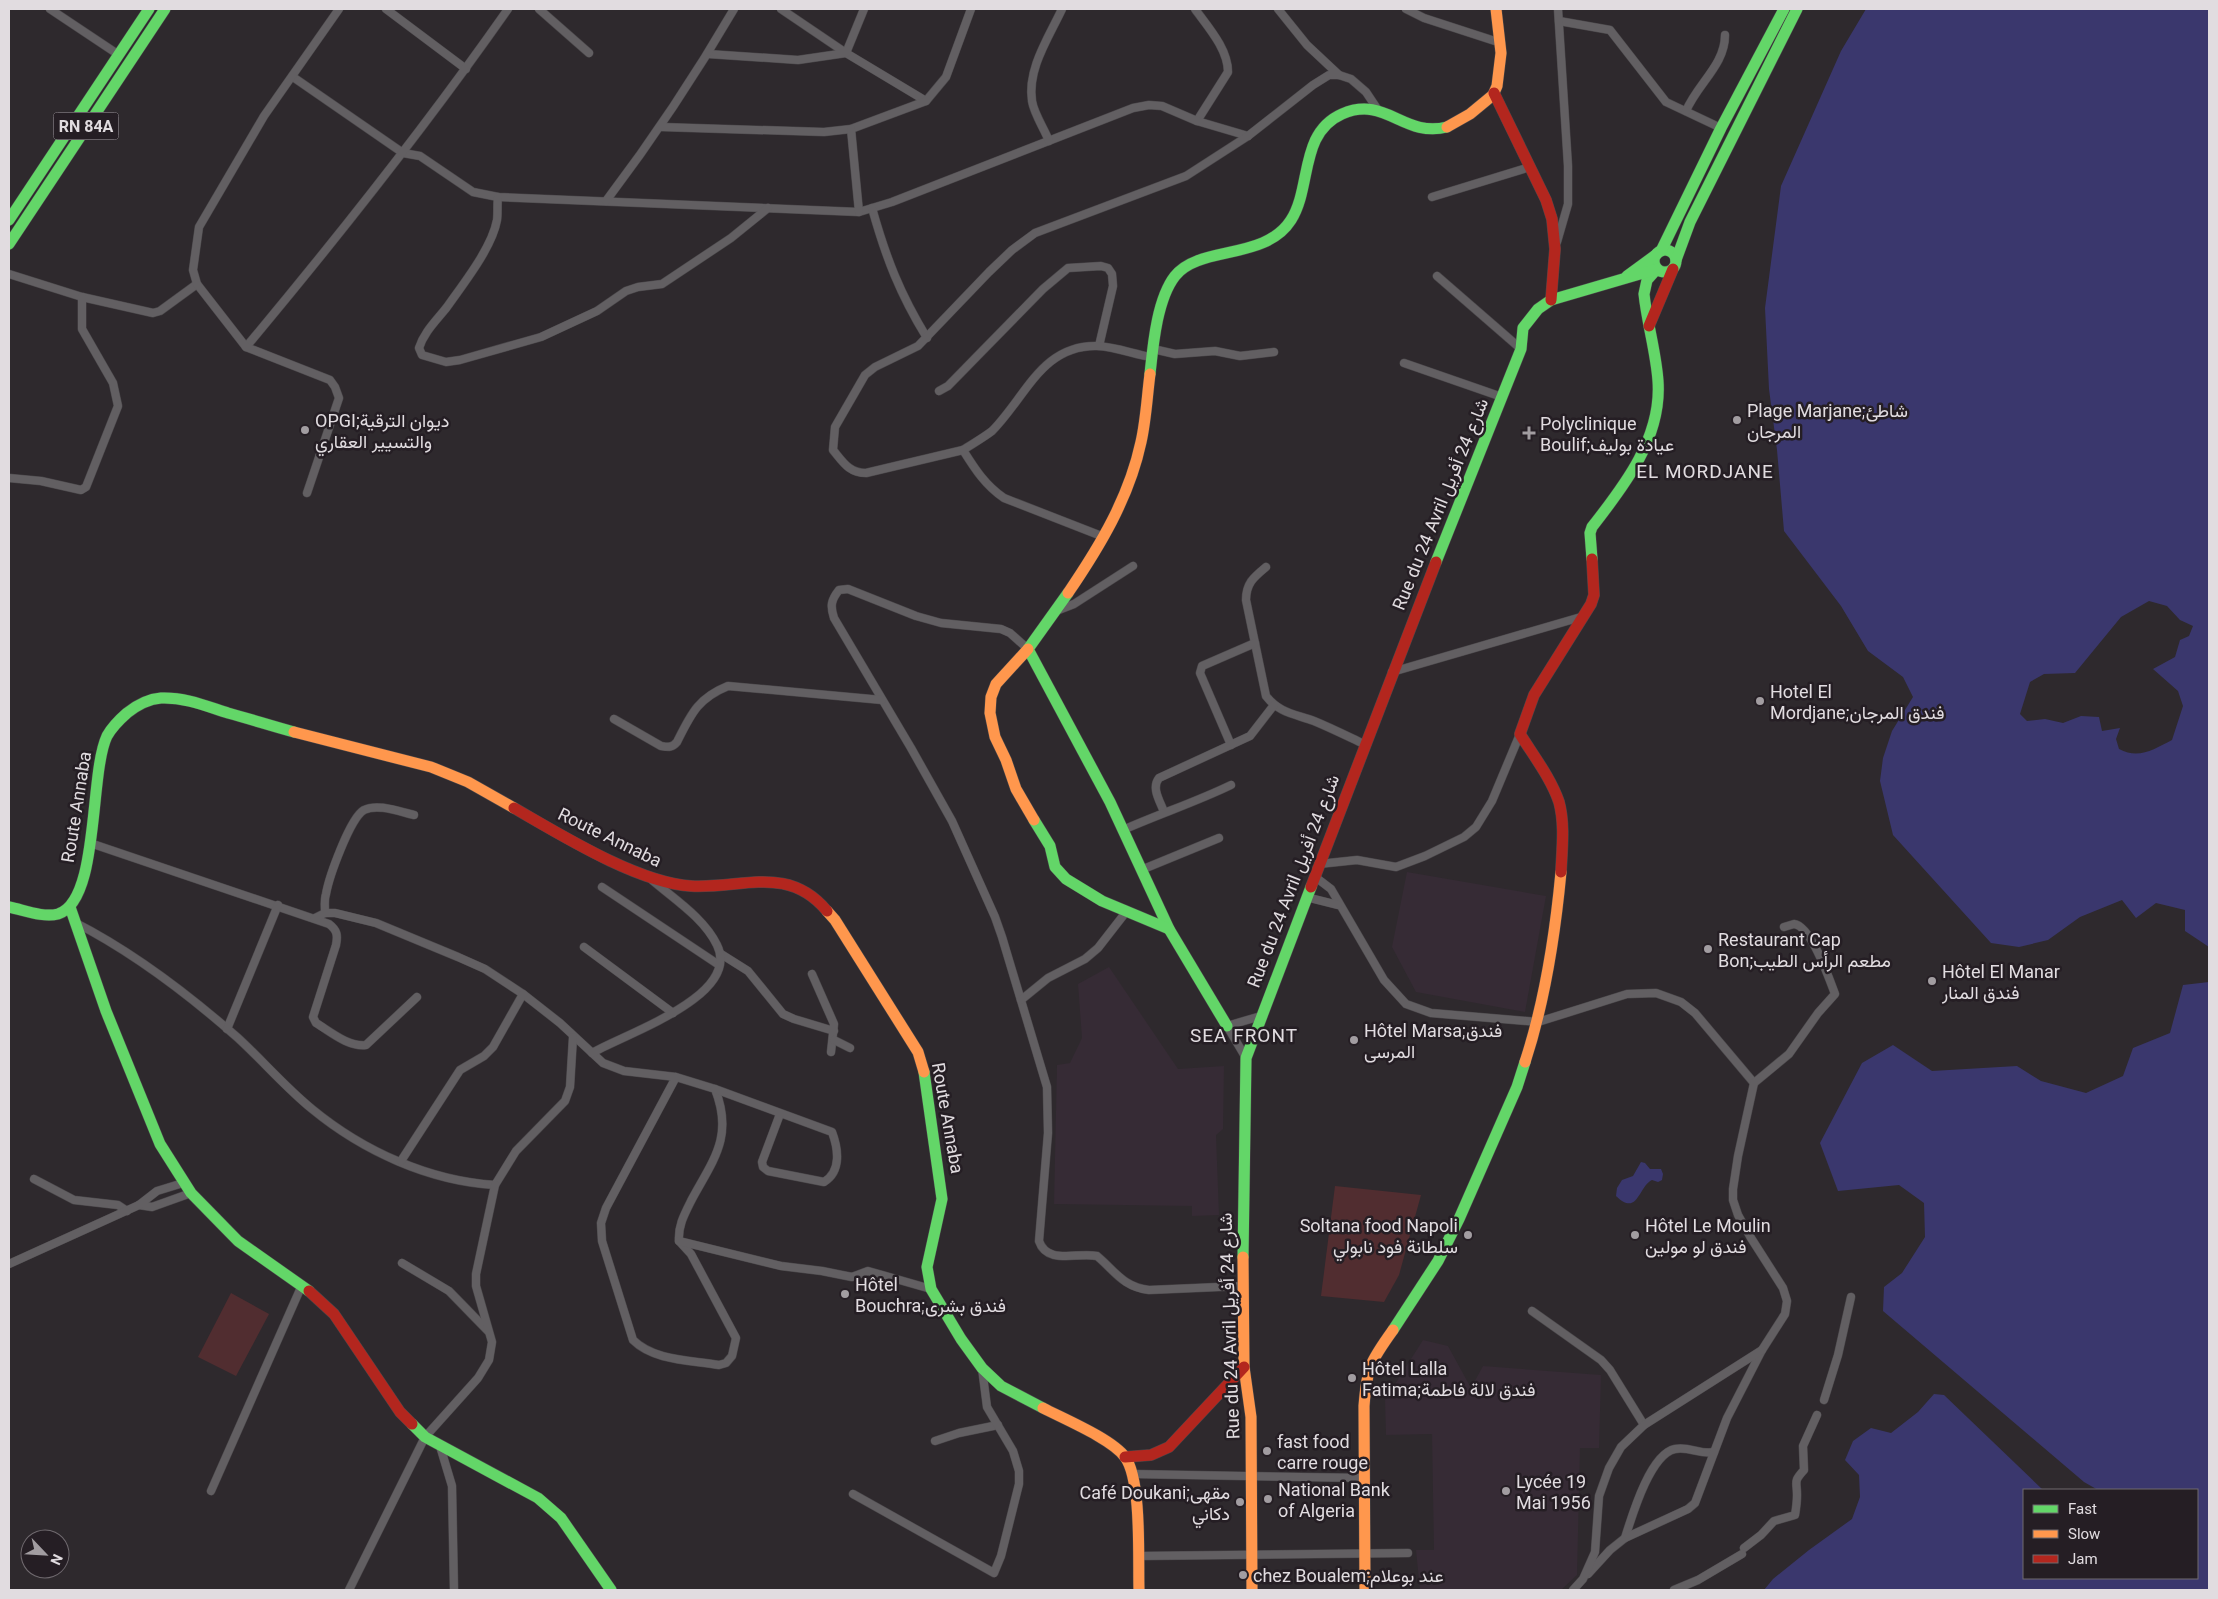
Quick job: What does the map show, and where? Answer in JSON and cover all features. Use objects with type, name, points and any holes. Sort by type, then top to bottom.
[{"type":"street","points":[[50,9],[119,55]]},
{"type":"street","name":"RN 84A","points":[[9,220],[149,9]]},
{"type":"street","name":"RN 84A","points":[[9,244],[165,9]]},
{"type":"street","points":[[307,493],[339,398],[338,392],[330,380],[246,347],[197,284],[193,270],[199,227],[264,116],[339,9]]},
{"type":"street","points":[[386,9],[466,69]]},
{"type":"street","points":[[246,347],[322,256],[403,153],[508,9]]},
{"type":"street","points":[[539,9],[589,53]]},
{"type":"street","points":[[606,201],[661,127],[708,54],[734,9]]},
{"type":"street","points":[[781,9],[846,53],[926,101]]},
{"type":"street","points":[[846,53],[864,9]]},
{"type":"street","points":[[661,127],[824,132],[851,129],[926,101],[946,78],[971,9]]},
{"type":"street","points":[[1049,141],[1032,103],[1031,84],[1036,66],[1062,9]]},
{"type":"street","points":[[1195,9],[1219,44],[1228,66],[1228,72],[1196,121]]},
{"type":"street","points":[[1278,9],[1307,45],[1339,75]]},
{"type":"street","points":[[1406,9],[1424,18],[1500,44]]},
{"type":"street","points":[[1274,352],[1240,356],[1215,351],[1175,354],[1099,346],[1082,347],[1063,352],[1049,362],[990,432],[963,450],[866,473],[857,473],[849,469],[833,450],[835,428],[865,375],[875,367],[918,346],[1012,250],[1035,233],[1186,176],[1248,136],[1313,85],[1329,75],[1339,75],[1351,79],[1366,92],[1378,110],[1403,123],[1427,129],[1449,128],[1468,118],[1494,94],[1500,72],[1500,44],[1496,9]]},
{"type":"street","points":[[1555,249],[1568,204],[1568,166],[1558,9]]},
{"type":"street","points":[[1675,264],[1664,272],[1657,269],[1654,260],[1784,9]]},
{"type":"street","points":[[1648,328],[1675,264],[1690,222],[1797,9]]},
{"type":"street","points":[[1559,21],[1610,30],[1666,102],[1721,128]]},
{"type":"street","points":[[1686,111],[1695,92],[1720,61],[1725,44],[1725,35]]},
{"type":"street","points":[[708,54],[798,60],[846,53]]},
{"type":"street","points":[[292,77],[403,153],[420,156],[473,192],[498,197],[859,212],[1132,108],[1149,105],[1162,106],[1196,121],[1248,136]]},
{"type":"street","points":[[1494,94],[1546,200],[1552,220],[1555,249],[1551,300]]},
{"type":"street","points":[[1169,929],[1126,912],[1086,892],[1066,879],[1055,867],[1050,846],[1016,789],[1006,760],[995,737],[990,713],[993,690],[1004,673],[1028,649],[1055,612],[1104,537],[1126,491],[1136,461],[1144,424],[1152,353],[1166,290],[1174,275],[1192,264],[1267,241],[1285,230],[1296,214],[1307,159],[1321,132],[1333,118],[1351,111],[1378,110]]},
{"type":"street","points":[[851,129],[859,212]]},
{"type":"street","points":[[1432,197],[1530,168]]},
{"type":"street","points":[[498,197],[497,221],[492,236],[479,260],[423,336],[419,348],[422,355],[446,362],[541,338],[597,311],[626,291],[638,287],[662,284],[731,238],[768,208]]},
{"type":"street","points":[[872,208],[884,252],[907,305],[927,338]]},
{"type":"street","points":[[1624,279],[1659,252],[1671,252],[1675,264]]},
{"type":"street","points":[[939,391],[948,386],[1024,308],[1068,268],[1101,266],[1108,268],[1112,274],[1113,286],[1099,346]]},
{"type":"street","points":[[1319,864],[1357,860],[1396,866],[1425,856],[1464,837],[1476,827],[1492,801],[1534,695],[1594,595],[1590,533],[1592,527],[1631,472],[1646,443],[1657,411],[1658,382],[1644,294],[1647,280],[1657,269]]},
{"type":"street","name":"Rue du 24 Avril شارع 24 أفريل","points":[[1252,1590],[1250,1417],[1244,1367],[1242,1286],[1246,1058],[1364,744],[1521,349],[1523,328],[1538,309],[1551,300],[1657,269]]},
{"type":"street","points":[[9,274],[82,297],[153,313],[160,311],[197,284]]},
{"type":"street","points":[[1437,276],[1521,349]]},
{"type":"street","points":[[9,478],[41,481],[82,490],[86,487],[115,419],[118,406],[117,394],[114,383],[82,329],[82,297]]},
{"type":"street","points":[[1404,363],[1502,398]]},
{"type":"street","points":[[963,450],[981,479],[1004,498],[1104,537]]},
{"type":"street","points":[[1055,612],[1074,604],[1133,566]]},
{"type":"street","points":[[1266,567],[1252,579],[1246,589],[1246,600],[1266,696],[1274,706],[1282,711],[1312,720],[1364,744]]},
{"type":"street","points":[[1242,1286],[1149,1290],[1136,1288],[1126,1283],[1096,1256],[1056,1256],[1047,1254],[1042,1249],[1039,1241],[1048,1133],[1047,1087],[1022,1000],[995,917],[952,821],[912,748],[834,618],[831,607],[833,597],[839,590],[848,589],[916,616],[941,623],[1000,629],[1010,633],[1028,649],[1110,802],[1169,929],[1246,1058]]},
{"type":"street","points":[[1392,672],[1581,617]]},
{"type":"street","points":[[1231,745],[1200,673],[1200,669],[1202,666],[1255,643]]},
{"type":"street","points":[[614,719],[661,746],[668,747],[674,746],[677,742],[699,705],[711,693],[728,686],[882,700]]},
{"type":"street","name":"Route Annaba","points":[[70,907],[78,896],[90,843],[97,773],[106,738],[118,722],[135,708],[150,700],[165,698],[192,702],[333,743],[398,756],[446,772],[489,793],[548,827],[649,877],[666,883],[708,886],[756,880],[787,884],[812,895],[825,906],[836,920],[906,1031],[918,1052],[924,1070],[942,1191],[939,1218],[929,1252],[927,1267],[931,1289],[982,1368],[1002,1386],[1016,1396],[1095,1435],[1125,1457]]},
{"type":"street","points":[[1164,812],[1156,790],[1156,782],[1159,778],[1254,733],[1261,719],[1274,706]]},
{"type":"street","points":[[1365,1590],[1364,1406],[1368,1368],[1438,1261],[1459,1219],[1517,1087],[1538,1022],[1554,932],[1561,873],[1563,829],[1559,803],[1554,790],[1520,734]]},
{"type":"street","points":[[1123,830],[1164,812],[1200,800],[1231,785]]},
{"type":"street","points":[[325,913],[326,894],[346,837],[359,814],[366,810],[377,808],[414,815]]},
{"type":"street","points":[[1141,870],[1219,838]]},
{"type":"street","points":[[90,843],[278,905],[329,924],[338,935],[313,1017],[316,1023],[351,1043],[358,1046],[366,1045],[417,997]]},
{"type":"street","points":[[1314,876],[1330,888],[1338,905],[1384,980],[1406,1004],[1431,1013],[1538,1022],[1627,994],[1644,992],[1668,997],[1681,1002],[1695,1012],[1754,1084]]},
{"type":"street","points":[[592,1053],[610,1042],[673,1013],[712,983],[718,974],[720,954],[710,933],[649,877]]},
{"type":"street","points":[[602,887],[719,965]]},
{"type":"street","points":[[1306,897],[1338,905]]},
{"type":"street","points":[[227,1029],[278,905]]},
{"type":"street","points":[[9,907],[58,914],[70,907],[132,1078],[160,1144],[183,1183],[219,1225],[238,1242],[314,1294],[334,1314],[400,1412],[425,1437],[538,1498],[551,1508],[561,1518],[611,1590]]},
{"type":"street","points":[[315,918],[325,913],[335,912],[376,923],[485,969],[523,994],[560,1023],[592,1053],[613,1068],[676,1077],[715,1089],[832,1132],[837,1145],[838,1162],[828,1180],[824,1182],[768,1171],[763,1167],[762,1162],[780,1114]]},
{"type":"street","points":[[1022,1000],[1048,978],[1085,959],[1098,948],[1126,912]]},
{"type":"street","points":[[74,922],[119,946],[227,1029],[312,1109],[359,1143],[446,1178],[467,1183],[494,1185]]},
{"type":"street","points":[[1573,1590],[1610,1550],[1625,1538],[1688,1509],[1695,1503],[1737,1396],[1762,1350],[1785,1314],[1786,1301],[1783,1288],[1738,1214],[1733,1189],[1738,1156],[1754,1084],[1789,1054],[1818,1013],[1835,994],[1827,973],[1804,929],[1794,924],[1784,927]]},
{"type":"street","points":[[584,946],[673,1013]]},
{"type":"street","points":[[720,954],[748,971],[783,1014],[794,1020],[834,1031]]},
{"type":"street","points":[[812,974],[832,1017],[834,1040],[831,1052]]},
{"type":"street","points":[[401,1161],[460,1070],[484,1056],[493,1047],[523,994]]},
{"type":"street","points":[[1227,1026],[1261,1016]]},
{"type":"street","points":[[349,1590],[425,1437],[478,1378],[489,1360],[492,1342],[476,1286],[476,1274],[494,1185],[516,1151],[565,1102],[570,1087],[574,1037]]},
{"type":"street","points":[[834,1040],[850,1048]]},
{"type":"street","points":[[676,1077],[606,1208],[601,1223],[602,1241],[633,1340],[652,1354],[720,1365],[726,1364],[732,1356],[736,1338],[691,1254],[679,1241],[678,1230],[682,1217],[718,1152],[723,1135],[722,1107],[715,1089]]},
{"type":"street","points":[[34,1179],[74,1200],[118,1205],[127,1211]]},
{"type":"street","points":[[9,1264],[127,1211],[139,1205],[157,1191],[183,1183]]},
{"type":"street","points":[[139,1205],[152,1207],[191,1193]]},
{"type":"street","points":[[679,1241],[782,1266],[822,1271],[852,1278],[868,1272],[931,1289]]},
{"type":"street","points":[[402,1263],[450,1291],[490,1333]]},
{"type":"street","points":[[211,1492],[302,1285]]},
{"type":"street","points":[[1824,1400],[1838,1355],[1852,1297]]},
{"type":"street","points":[[1532,1311],[1601,1360],[1610,1370],[1644,1424]]},
{"type":"street","points":[[1583,1579],[1595,1552],[1599,1496],[1609,1468],[1621,1447],[1644,1424],[1762,1350]]},
{"type":"street","points":[[1139,1590],[1135,1488],[1125,1457],[1151,1454],[1168,1446],[1244,1367]]},
{"type":"street","points":[[852,1494],[994,1573],[1001,1556],[1019,1484],[1019,1471],[1013,1451],[987,1407],[982,1368]]},
{"type":"street","points":[[1674,1590],[1698,1580],[1743,1551],[1774,1521],[1795,1515],[1797,1494],[1795,1483],[1804,1470],[1803,1446],[1818,1415]]},
{"type":"street","points":[[935,1441],[959,1433],[998,1425]]},
{"type":"street","points":[[440,1446],[452,1486],[454,1590]]},
{"type":"street","points":[[1625,1538],[1652,1470],[1662,1456],[1679,1448],[1708,1453],[1714,1452]]},
{"type":"street","points":[[1132,1474],[1364,1478]]},
{"type":"street","points":[[1138,1556],[1408,1553]]},
{"type":"shaded area","points":[[1866,9],[2209,9],[2209,947],[2185,931],[2185,910],[2156,903],[2136,918],[2122,900],[2080,917],[2048,940],[2019,947],[1991,943],[1893,835],[1880,781],[1883,758],[1892,731],[1913,697],[1903,677],[1868,651],[1841,606],[1784,531],[1777,450],[1769,389],[1765,308],[1781,186],[1841,51]],"holes":[[[2149,601],[2167,606],[2180,620],[2193,626],[2189,636],[2180,640],[2175,657],[2153,669],[2178,691],[2183,706],[2172,740],[2146,752],[2133,754],[2119,749],[2116,739],[2120,728],[2102,731],[2099,717],[2081,716],[2063,723],[2045,719],[2027,721],[2020,714],[2030,682],[2044,674],[2075,673],[2121,617]]]},
{"type":"shaded area","points":[[1407,872],[1546,896],[1525,1012],[1416,992],[1392,947]]},
{"type":"shaded area","points":[[1109,967],[1178,1069],[1224,1066],[1223,1129],[1216,1135],[1219,1215],[1192,1216],[1192,1206],[1054,1204],[1057,1065],[1070,1063],[1082,1038],[1078,984]]},
{"type":"shaded area","points":[[2209,982],[2209,1590],[1764,1590],[1773,1579],[1852,1519],[1860,1497],[1859,1475],[1845,1460],[1853,1441],[1871,1428],[1891,1433],[1918,1412],[1934,1394],[1944,1395],[2042,1489],[2023,1489],[2023,1579],[2198,1579],[2198,1489],[2096,1489],[2084,1482],[1883,1311],[1884,1287],[1902,1273],[1925,1237],[1924,1203],[1899,1185],[1838,1191],[1820,1143],[1862,1063],[1893,1045],[1932,1071],[2017,1066],[2041,1081],[2086,1093],[2123,1076],[2133,1048],[2170,1033],[2183,985]]},
{"type":"shaded area","points":[[1641,1162],[1645,1163],[1650,1169],[1661,1169],[1663,1174],[1662,1180],[1658,1182],[1652,1180],[1633,1202],[1623,1202],[1616,1196],[1617,1188],[1622,1180],[1633,1176]]},
{"type":"shaded area","points":[[1335,1186],[1421,1195],[1399,1275],[1384,1302],[1321,1296]]},
{"type":"shaded area","points":[[231,1293],[269,1314],[236,1376],[198,1357]]},
{"type":"shaded area","name":"Lycée 19 Mai 1956","points":[[1423,1340],[1448,1346],[1471,1388],[1483,1366],[1601,1375],[1599,1448],[1580,1448],[1577,1575],[1561,1590],[1420,1590],[1416,1550],[1434,1550],[1432,1434],[1386,1435],[1385,1400]]},
{"type":"traffic: fast","points":[[9,220],[149,9]]},
{"type":"traffic: fast","points":[[9,244],[165,9]]},
{"type":"traffic: fast","points":[[1661,251],[1721,128],[1784,9]]},
{"type":"traffic: fast","points":[[1676,260],[1690,222],[1797,9]]},
{"type":"traffic: fast","points":[[1150,374],[1154,336],[1160,309],[1175,276],[1186,266],[1200,260],[1249,248],[1265,242],[1280,233],[1291,220],[1297,207],[1313,147],[1319,134],[1328,123],[1342,114],[1357,110],[1371,110],[1418,127],[1432,129],[1447,127]]},
{"type":"traffic: fast","points":[[1665,250],[1673,253],[1676,261],[1673,269],[1665,272],[1657,269],[1654,261],[1657,253],[1665,250]]},
{"type":"traffic: fast","points":[[1627,276],[1657,254]]},
{"type":"traffic: fast","points":[[1436,562],[1521,349],[1523,328],[1538,309],[1551,300],[1657,269]]},
{"type":"traffic: fast","points":[[1592,559],[1590,533],[1592,527],[1617,494],[1639,459],[1648,441],[1654,422],[1658,402],[1658,381],[1644,294],[1647,280],[1656,270]]},
{"type":"traffic: fast","points":[[1068,593],[1028,649],[1110,802],[1169,929],[1227,1026]]},
{"type":"traffic: fast","points":[[9,907],[52,915],[58,914],[71,904],[81,886],[87,862],[101,754],[111,730],[118,721],[135,707],[161,698],[178,699],[195,702],[294,732]]},
{"type":"traffic: fast","points":[[1034,820],[1050,846],[1055,867],[1066,879],[1102,901],[1169,929]]},
{"type":"traffic: fast","points":[[1243,1257],[1246,1058],[1311,887]]},
{"type":"traffic: fast","points":[[70,907],[106,1011],[160,1144],[191,1193],[238,1241],[309,1291]]},
{"type":"traffic: fast","points":[[1393,1330],[1438,1261],[1459,1219],[1517,1087],[1525,1062]]},
{"type":"traffic: fast","points":[[924,1072],[942,1199],[927,1267],[931,1289],[961,1339],[982,1368],[1001,1386],[1043,1408]]},
{"type":"traffic: fast","points":[[412,1424],[425,1437],[538,1498],[561,1518],[611,1590]]},
{"type":"traffic: slow","points":[[1447,127],[1470,114],[1493,95],[1497,86],[1501,53],[1496,9]]},
{"type":"traffic: slow","points":[[1068,593],[1112,521],[1129,483],[1143,434],[1150,374]]},
{"type":"traffic: slow","points":[[1028,649],[996,684],[991,697],[990,713],[995,737],[1006,760],[1016,789],[1034,820]]},
{"type":"traffic: slow","points":[[294,732],[431,767],[468,782],[514,808]]},
{"type":"traffic: slow","points":[[1525,1062],[1544,992],[1556,920],[1561,872]]},
{"type":"traffic: slow","points":[[827,911],[835,920],[918,1052],[924,1072]]},
{"type":"traffic: slow","points":[[1243,1257],[1244,1367],[1251,1417],[1252,1590]]},
{"type":"traffic: slow","points":[[1365,1590],[1365,1393],[1371,1365],[1393,1330]]},
{"type":"traffic: slow","points":[[1043,1408],[1099,1436],[1119,1450],[1125,1457],[1130,1468],[1137,1501],[1139,1590]]},
{"type":"traffic: jam","points":[[1494,93],[1546,200],[1552,219],[1555,249],[1551,300]]},
{"type":"traffic: jam","points":[[1649,326],[1673,269]]},
{"type":"traffic: jam","points":[[1561,872],[1563,828],[1559,802],[1547,775],[1520,734],[1534,695],[1591,604],[1594,595],[1592,559]]},
{"type":"traffic: jam","points":[[1311,887],[1436,562]]},
{"type":"traffic: jam","points":[[514,808],[600,856],[648,876],[670,883],[691,886],[764,882],[780,883],[796,888],[812,897],[827,911]]},
{"type":"traffic: jam","points":[[309,1291],[334,1314],[400,1412],[412,1424]]},
{"type":"traffic: jam","points":[[1125,1457],[1151,1455],[1169,1447],[1244,1367]]},
{"type":"place","name":"Plage Marjane;شاطئ المرجان","points":[[1737,420]]},
{"type":"place","name":"OPGI;ديوان الترقية والتسيير العقاري","points":[[305,430]]},
{"type":"place","name":"Polyclinique Boulif;عيادة بوليف","points":[[1529,433]]},
{"type":"place","name":"Hotel El Mordjane;فندق المرجان","points":[[1760,701]]},
{"type":"place","name":"Restaurant Cap Bon;مطعم الرأس الطيب","points":[[1708,949]]},
{"type":"place","name":"Hôtel El Manar فندق المنار","points":[[1932,981]]},
{"type":"place","name":"Hôtel Marsa;فندق المرسى","points":[[1354,1040]]},
{"type":"place","name":"Soltana food Napoli سلطانة فود نابولي","points":[[1468,1235]]},
{"type":"place","name":"Hôtel Le Moulin فندق لو مولين","points":[[1635,1235]]},
{"type":"place","name":"Hôtel Bouchra;فندق بشرى","points":[[845,1294]]},
{"type":"place","name":"Hôtel Lalla Fatima;فندق لالة فاطمة","points":[[1352,1378]]},
{"type":"place","name":"fast food carre rouge","points":[[1267,1451]]},
{"type":"place","name":"Lycée 19 Mai 1956","points":[[1506,1491]]},
{"type":"place","name":"National Bank of Algeria","points":[[1268,1499]]},
{"type":"place","name":"Café Doukani;مقهى دكاني","points":[[1240,1502]]},
{"type":"place","name":"chez Boualem;عند بوعلام","points":[[1243,1575]]},
{"type":"district","name":"EL MORDJANE","points":[[1705,471]]},
{"type":"district","name":"SEA FRONT","points":[[1244,1035]]}]
